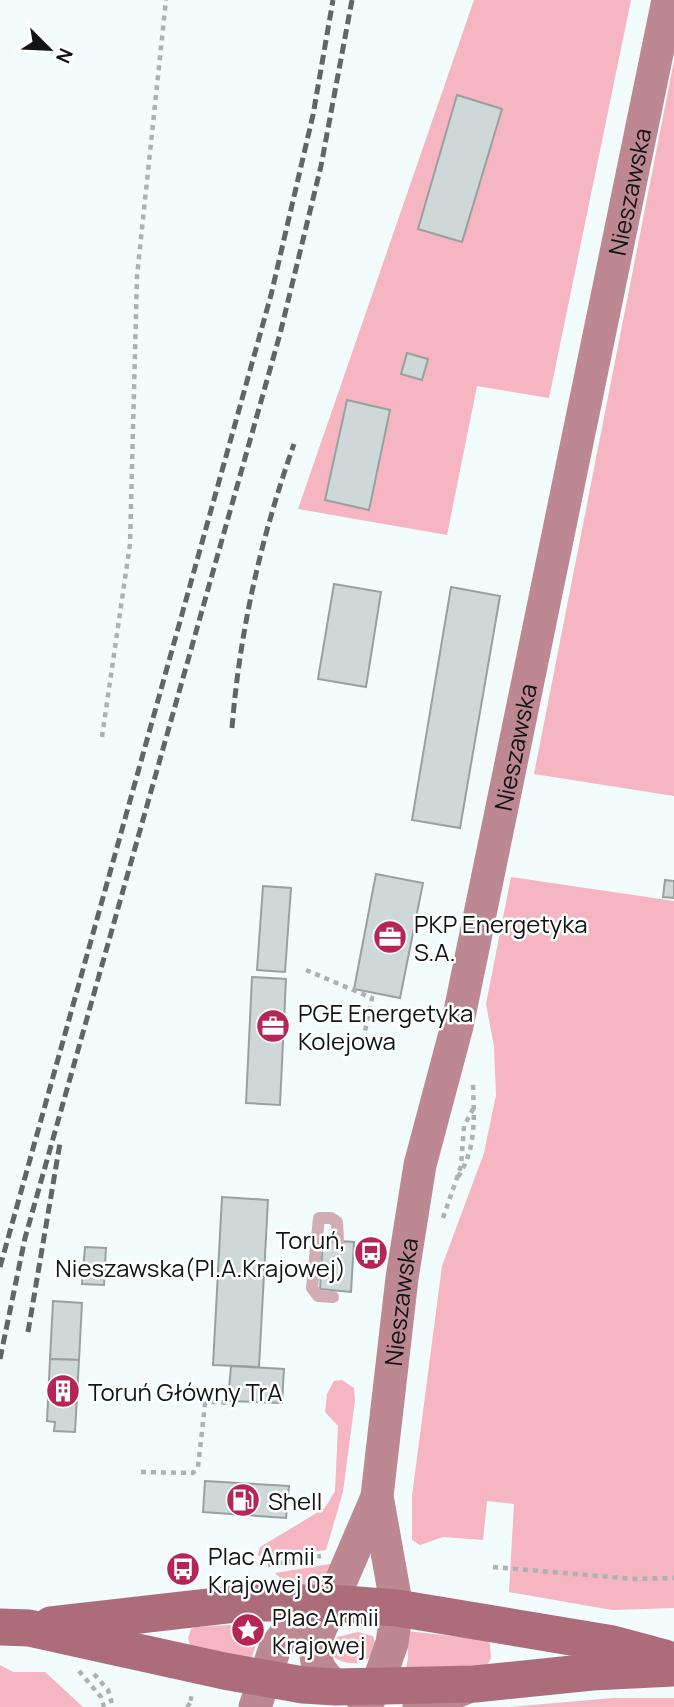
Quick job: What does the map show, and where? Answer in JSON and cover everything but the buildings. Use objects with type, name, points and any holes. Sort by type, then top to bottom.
[{"type":"main road","name":"Nieszawska","points":[[397,1608],[377,1496],[402,1278],[420,1166],[457,1027],[668,0]]},
{"type":"main road","name":"Nieszawska","points":[[331,1603],[377,1496]]},
{"type":"main road","points":[[14,1627],[244,1603],[331,1603],[397,1608],[613,1644],[674,1660]]},
{"type":"main road","points":[[259,1692],[275,1648],[293,1624],[331,1603]]},
{"type":"main road","points":[[331,1603],[317,1637],[314,1659],[321,1673],[359,1693]]},
{"type":"main road","points":[[359,1693],[392,1643],[397,1608]]},
{"type":"main road","points":[[14,1627],[259,1692],[359,1693],[592,1672],[674,1668]]},
{"type":"main road","points":[[419,1707],[475,1684]]},
{"type":"lane","points":[[333,1297],[318,1296],[312,1288],[316,1225],[319,1218],[331,1218],[337,1222],[338,1241]]},
{"type":"path","points":[[102,737],[130,544],[136,276],[166,0]]},
{"type":"path","points":[[306,970],[372,998],[362,1045]]},
{"type":"path","points":[[474,1106],[472,1145],[468,1161],[458,1177],[464,1126],[474,1106]]},
{"type":"path","points":[[141,1472],[193,1473],[198,1467],[205,1404],[229,1404]]},
{"type":"path","points":[[268,1565],[332,1554]]},
{"type":"path","points":[[493,1567],[634,1579],[674,1578]]},
{"type":"path","points":[[91,1671],[107,1690],[113,1707]]},
{"type":"shaded area","points":[[474,0],[631,0],[549,398],[477,386],[447,535],[298,509]]},
{"type":"shaded area","points":[[674,61],[674,796],[534,774]]},
{"type":"shaded area","points":[[511,877],[674,901],[674,1608],[612,1610],[509,1592],[514,1504],[487,1501],[483,1540],[443,1537],[420,1545],[412,1540],[412,1496],[442,1266],[484,1153],[496,1095],[494,1046],[486,1004]]},
{"type":"shaded area","points":[[342,1380],[354,1388],[355,1400],[343,1492],[326,1550],[261,1557],[258,1555],[260,1547],[325,1508],[335,1491],[338,1426],[325,1412],[327,1394],[334,1381]]},
{"type":"shaded area","points":[[336,1563],[322,1585],[292,1590],[275,1573]]},
{"type":"shaded area","points":[[263,1623],[250,1663],[191,1649],[188,1638],[191,1629],[195,1627]]},
{"type":"shaded area","points":[[407,1631],[486,1640],[490,1644],[491,1658],[487,1665],[405,1677],[408,1657]]},
{"type":"shaded area","points":[[358,1632],[373,1636],[376,1646],[373,1655],[352,1663],[331,1655],[331,1644],[337,1637]]},
{"type":"shaded area","points":[[0,1665],[13,1672],[45,1672],[83,1707],[0,1707]]},
{"type":"shaded area","points":[[613,1698],[674,1698],[674,1707],[510,1707]]},
{"type":"railway","points":[[0,1267],[271,295],[313,115],[333,0]]},
{"type":"railway","points":[[0,1359],[25,1238],[280,334],[321,166],[352,0]]},
{"type":"railway","points":[[232,728],[246,619],[262,549],[294,444]]},
{"type":"railway","points":[[28,1332],[60,1143]]},
{"type":"place","name":"PKP Energetyka S.A.","points":[[390,937]]},
{"type":"place","name":"PGE Energetyka Kolejowa","points":[[273,1026]]},
{"type":"place","name":"Toruń, Nieszawska(Pl.A.Krajowej)","points":[[371,1253]]},
{"type":"place","name":"Toruń Główny TrA","points":[[63,1391]]},
{"type":"place","name":"Shell","points":[[243,1500]]},
{"type":"place","name":"Plac Armii Krajowej 03","points":[[183,1569]]},
{"type":"place","name":"Plac Armii Krajowej","points":[[248,1630]]}]
